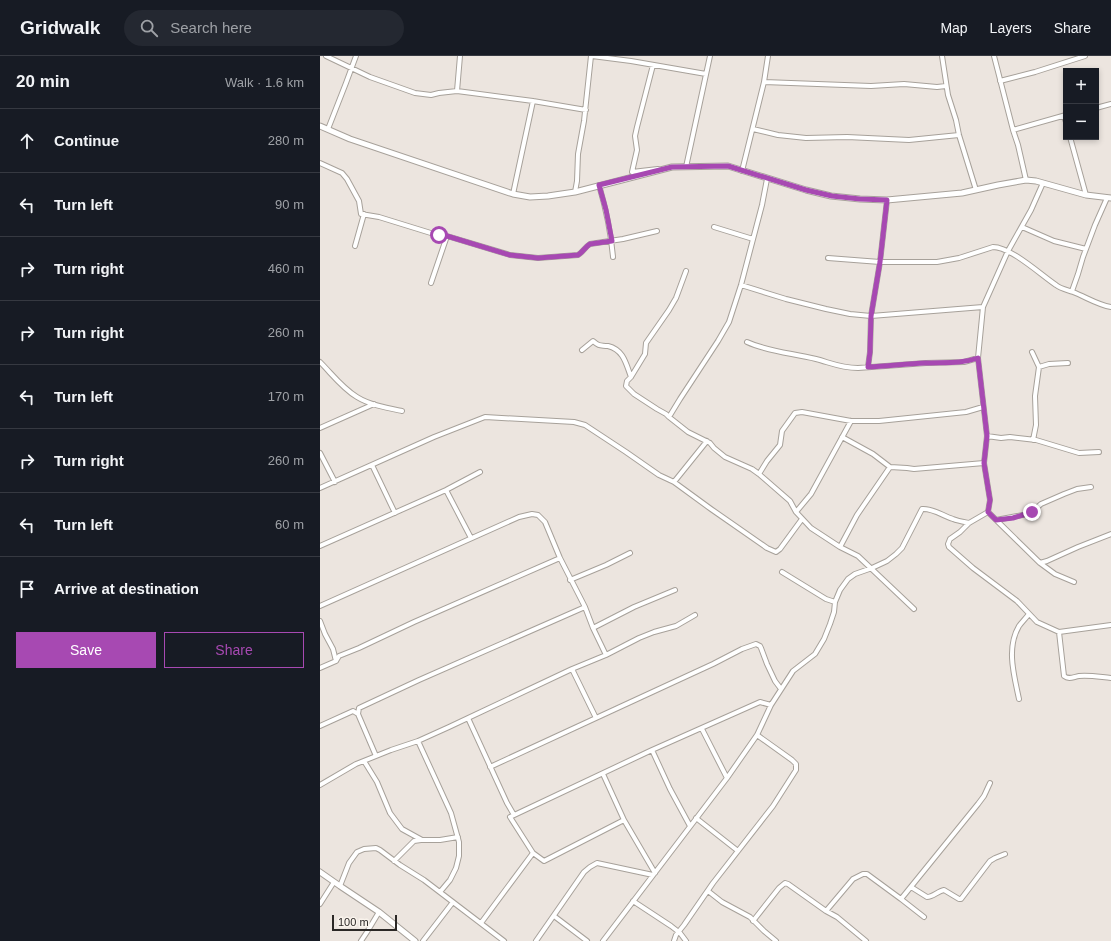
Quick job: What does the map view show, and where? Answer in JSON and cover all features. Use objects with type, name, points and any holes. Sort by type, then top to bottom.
[{"type":"street","points":[[326,56],[370,77],[415,93],[431,95],[457,91],[586,110]]},
{"type":"street","points":[[328,129],[356,56]]},
{"type":"street","points":[[457,91],[460,56]]},
{"type":"street","points":[[575,192],[578,154],[586,110],[592,56],[706,74]]},
{"type":"street","points":[[686,167],[710,56]]},
{"type":"street","points":[[742,171],[764,82],[768,56]]},
{"type":"street","points":[[942,56],[946,86],[956,120],[958,135],[976,190]]},
{"type":"street","points":[[994,56],[1026,180]]},
{"type":"street","points":[[1000,81],[1035,72],[1085,56]]},
{"type":"street","points":[[653,65],[636,127],[635,136],[637,150],[632,172],[672,167],[728,166],[806,190],[832,196],[860,199],[887,200],[962,193],[1026,180],[1043,183],[1086,195],[1109,198],[1086,249],[1072,292]]},
{"type":"street","points":[[764,82],[871,86],[904,84],[938,87],[946,86]]},
{"type":"street","points":[[513,194],[533,101]]},
{"type":"street","points":[[1099,107],[1111,104]]},
{"type":"street","points":[[1013,130],[1063,117]]},
{"type":"street","points":[[320,126],[350,139],[513,194],[530,197],[575,192],[672,167]]},
{"type":"street","points":[[753,128],[778,135],[806,138],[847,137],[909,140],[958,135]]},
{"type":"street","points":[[1071,140],[1086,195]]},
{"type":"street","points":[[320,163],[342,173],[348,179],[359,201],[361,214],[374,215],[434,234],[447,236],[510,255],[538,258],[578,255],[590,244],[623,239],[657,231]]},
{"type":"street","points":[[669,417],[729,322],[741,285],[767,179]]},
{"type":"street","points":[[988,512],[990,500],[984,463],[987,436],[978,358],[983,307],[1008,251],[1031,210],[1043,183]]},
{"type":"street","points":[[599,185],[612,241],[612,257]]},
{"type":"street","points":[[868,367],[871,316],[880,262],[887,200]]},
{"type":"street","points":[[355,246],[364,214]]},
{"type":"street","points":[[1022,227],[1054,241],[1086,249]]},
{"type":"street","points":[[714,228],[753,239]]},
{"type":"street","points":[[431,283],[447,236]]},
{"type":"street","points":[[828,258],[880,262],[937,262],[959,258],[993,247],[998,247],[1008,251],[1058,287],[1104,306],[1111,307]]},
{"type":"street","points":[[686,271],[676,298],[646,343],[644,354],[631,377],[627,381],[626,386],[634,394],[666,414],[691,434],[707,441],[725,457],[752,469],[759,474],[790,501],[796,512],[811,528],[840,547],[858,556],[914,609]]},
{"type":"street","points":[[741,285],[786,299],[826,309],[850,314],[871,316],[983,307]]},
{"type":"street","points":[[582,350],[593,341],[598,346],[606,346],[618,351],[625,359],[631,377]]},
{"type":"street","points":[[747,342],[774,352],[816,359],[845,367],[858,368],[926,363],[957,363],[971,361],[978,358]]},
{"type":"street","points":[[1032,352],[1039,367],[1035,396],[1036,424],[1032,440]]},
{"type":"street","points":[[320,362],[341,384],[357,397],[374,404],[402,412]]},
{"type":"street","points":[[1039,367],[1049,364],[1068,363]]},
{"type":"street","points":[[320,369],[325,367]]},
{"type":"street","points":[[320,428],[374,404]]},
{"type":"street","points":[[759,474],[780,444],[782,431],[795,413],[802,412],[851,421],[879,421],[966,412],[983,407]]},
{"type":"street","points":[[320,488],[434,437],[485,417],[574,422],[585,425],[659,475],[674,482],[767,548],[776,552],[780,549],[802,519]]},
{"type":"street","points":[[796,512],[811,494],[851,421]]},
{"type":"street","points":[[987,436],[1032,440],[1079,453],[1099,452]]},
{"type":"street","points":[[842,437],[873,454],[890,467],[921,469],[984,463]]},
{"type":"street","points":[[674,482],[707,441]]},
{"type":"street","points":[[320,453],[334,482]]},
{"type":"street","points":[[372,465],[396,513]]},
{"type":"street","points":[[840,547],[857,515],[890,467]]},
{"type":"street","points":[[320,546],[446,490],[480,472]]},
{"type":"street","points":[[996,520],[1028,514],[1041,504],[1064,494],[1091,487]]},
{"type":"street","points":[[446,490],[471,538]]},
{"type":"street","points":[[603,941],[727,778],[757,735],[771,705],[793,671],[815,654],[824,639],[830,624],[834,612],[835,602],[840,590],[848,579],[855,574],[887,561],[896,554],[902,548],[922,509],[937,512],[953,519],[969,523]]},
{"type":"street","points":[[988,512],[1040,563],[1055,574],[1074,582]]},
{"type":"street","points":[[988,512],[969,523],[950,539],[948,544],[949,547],[973,568],[1017,601],[1037,622],[1058,632],[1111,625]]},
{"type":"street","points":[[320,606],[519,517],[532,514],[538,515],[545,522],[570,580],[585,607],[606,655]]},
{"type":"street","points":[[1040,563],[1048,561],[1078,546],[1111,534]]},
{"type":"street","points":[[570,580],[630,553]]},
{"type":"street","points":[[320,668],[336,660],[339,656],[560,558]]},
{"type":"street","points":[[782,572],[826,599],[835,602]]},
{"type":"street","points":[[593,628],[634,607],[675,590]]},
{"type":"street","points":[[320,726],[419,680],[585,607]]},
{"type":"street","points":[[1019,699],[1013,668],[1012,645],[1019,627],[1029,614]]},
{"type":"street","points":[[320,785],[364,761],[418,741],[572,669],[606,655],[639,638],[676,626],[696,615]]},
{"type":"street","points":[[320,621],[333,649],[336,660]]},
{"type":"street","points":[[1058,632],[1064,676],[1066,678],[1090,676],[1111,678]]},
{"type":"street","points":[[490,767],[742,649],[756,644],[760,646],[775,681],[781,689]]},
{"type":"street","points":[[572,669],[596,718]]},
{"type":"street","points":[[624,820],[544,861],[534,853],[510,817],[652,750],[760,702],[771,705]]},
{"type":"street","points":[[359,708],[358,714],[376,756]]},
{"type":"street","points":[[353,711],[358,714]]},
{"type":"street","points":[[468,718],[514,815]]},
{"type":"street","points":[[702,729],[727,778]]},
{"type":"street","points":[[674,941],[678,932],[708,891],[773,806],[796,770],[796,764],[792,760],[757,735]]},
{"type":"street","points":[[418,741],[451,813],[459,842],[459,856],[456,868],[450,880],[440,892]]},
{"type":"street","points":[[652,750],[670,789],[690,826]]},
{"type":"street","points":[[364,761],[378,782],[390,813],[402,829],[422,840]]},
{"type":"street","points":[[603,774],[624,820],[654,874]]},
{"type":"street","points":[[901,899],[978,804],[990,784]]},
{"type":"street","points":[[696,818],[738,851]]},
{"type":"street","points":[[394,861],[414,841],[440,840],[458,837]]},
{"type":"street","points":[[340,886],[349,863],[357,852],[364,849],[376,848],[420,877],[504,941]]},
{"type":"street","points":[[481,923],[534,853]]},
{"type":"street","points":[[911,887],[930,898],[940,890],[944,890],[959,899],[964,898],[990,861],[1005,854]]},
{"type":"street","points":[[536,941],[584,872],[590,867],[597,864],[654,874]]},
{"type":"street","points":[[320,872],[380,912],[415,941]]},
{"type":"street","points":[[826,911],[853,879],[863,874],[867,874],[924,916]]},
{"type":"street","points":[[320,904],[334,882]]},
{"type":"street","points":[[753,921],[778,888],[784,884],[788,884],[837,918],[866,941]]},
{"type":"street","points":[[708,891],[722,902],[750,917],[764,932],[776,941]]},
{"type":"street","points":[[633,901],[678,932],[686,941]]},
{"type":"street","points":[[423,941],[453,902]]},
{"type":"street","points":[[361,941],[380,912]]},
{"type":"street","points":[[554,916],[587,941]]},
{"type":"route","points":[[439,235],[447,236],[510,255],[538,258],[578,255],[590,244],[612,241],[599,185],[672,167],[728,166],[806,190],[832,196],[887,200],[880,262],[871,316],[868,367],[926,363],[957,363],[971,361],[978,358],[987,436],[984,463],[990,500],[988,512],[996,520],[1013,518],[1032,512]]}]
